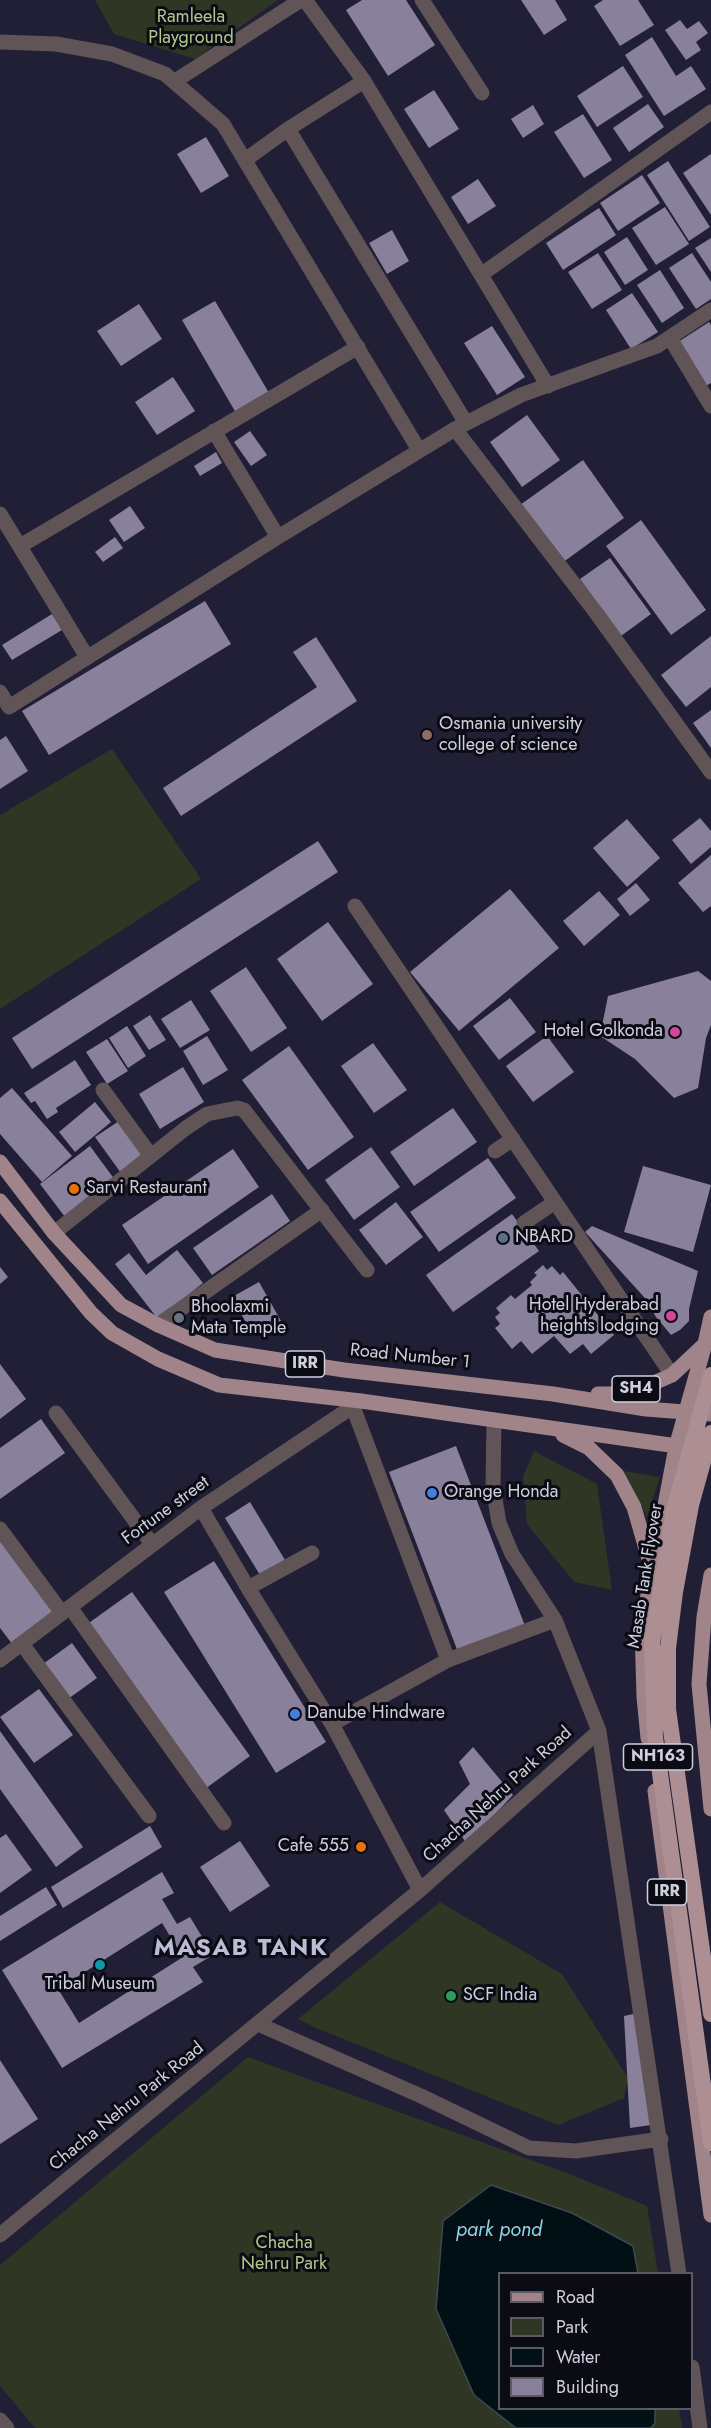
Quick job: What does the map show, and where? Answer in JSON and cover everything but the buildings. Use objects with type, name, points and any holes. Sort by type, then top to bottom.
[{"type":"highway","name":"Masab Tank Flyover","points":[[711,1375],[674,1510],[652,1643],[656,1737],[711,2143]]},
{"type":"highway","name":"Masab Tank Flyover","points":[[711,1433],[691,1504],[675,1592],[668,1648],[668,1709],[711,2014]]},
{"type":"main road","name":"Road Number 1","points":[[0,1162],[54,1233],[121,1305],[158,1325],[215,1350],[344,1370],[553,1394],[685,1413],[711,1414]]},
{"type":"main road","name":"IRR","points":[[0,1200],[91,1313],[112,1333],[158,1359],[219,1385],[494,1420],[676,1447],[711,1447]]},
{"type":"main road","points":[[652,1569],[676,1447],[711,1317]]},
{"type":"main road","name":"SH4","points":[[553,1394],[615,1394],[647,1386],[672,1375],[705,1344]]},
{"type":"main road","name":"IRR","points":[[549,1428],[589,1448],[617,1475],[634,1508],[652,1569],[642,1627],[644,1697],[711,2215]]},
{"type":"main road","points":[[711,1575],[704,1617],[699,1683],[711,1809]]},
{"type":"main road","points":[[692,2080],[711,2077]]},
{"type":"street","points":[[175,81],[303,0],[364,81],[548,386]]},
{"type":"street","points":[[422,0],[482,93]]},
{"type":"street","points":[[0,42],[56,44],[112,54],[165,74],[223,124],[419,450]]},
{"type":"street","points":[[245,160],[288,129],[364,81]]},
{"type":"street","points":[[482,274],[711,112]]},
{"type":"street","points":[[288,129],[461,426],[711,772]]},
{"type":"street","points":[[0,693],[9,707],[278,537],[461,426],[521,395],[657,346],[711,310]]},
{"type":"street","points":[[670,338],[711,406]]},
{"type":"street","points":[[20,546],[358,347]]},
{"type":"street","points":[[214,431],[278,537]]},
{"type":"street","points":[[0,514],[87,657]]},
{"type":"street","points":[[355,906],[672,1375]]},
{"type":"street","points":[[103,1090],[151,1156]]},
{"type":"street","points":[[54,1233],[207,1114],[237,1108],[244,1110],[367,1270]]},
{"type":"street","points":[[495,1151],[513,1139]]},
{"type":"street","points":[[524,1223],[555,1202]]},
{"type":"street","points":[[158,1325],[322,1210]]},
{"type":"street","points":[[357,1404],[448,1660]]},
{"type":"street","name":"Fortune street","points":[[3,1653],[22,1644],[201,1508],[357,1404]]},
{"type":"street","points":[[56,1413],[152,1544]]},
{"type":"street","points":[[494,1420],[493,1487],[499,1523],[512,1554],[555,1620],[599,1731]]},
{"type":"street","points":[[201,1508],[332,1724],[420,1890]]},
{"type":"street","points":[[0,1529],[66,1610],[224,1823]]},
{"type":"street","points":[[248,1588],[312,1553]]},
{"type":"street","points":[[332,1724],[448,1660],[555,1620]]},
{"type":"street","points":[[22,1644],[149,1816]]},
{"type":"street","name":"Chacha Nehru Park Road","points":[[0,2235],[420,1890],[599,1731]]},
{"type":"street","name":"Chacha Nehru Park Road","points":[[599,1731],[661,2139],[679,2272]]},
{"type":"street","points":[[258,2024],[421,2096],[529,2148],[576,2151],[661,2139]]},
{"type":"street","points":[[693,2375],[700,2428]]},
{"type":"street","points":[[0,2420],[7,2428]]},
{"type":"green space","name":"Ramleela Playground","points":[[95,0],[278,0],[195,59],[114,34]]},
{"type":"green space","points":[[112,749],[201,879],[0,1009],[0,815]]},
{"type":"green space","points":[[534,1451],[597,1484],[612,1590],[574,1582],[527,1524],[523,1476]]},
{"type":"green space","points":[[624,1471],[660,1477],[647,1517]]},
{"type":"green space","name":"SCF India","points":[[440,1902],[562,1974],[628,2078],[624,2098],[558,2125],[298,2019]]},
{"type":"green space","name":"Chacha Nehru Park","points":[[248,2057],[572,2175],[647,2206],[658,2272],[498,2272],[498,2410],[679,2410],[682,2428],[35,2428],[0,2386],[0,2265]]},
{"type":"water","name":"park pond","points":[[491,2185],[572,2213],[633,2246],[638,2272],[498,2272],[498,2410],[655,2410],[655,2423],[651,2428],[516,2428],[474,2395],[436,2309],[443,2221]]},
{"type":"place","name":"Osmania university college of science","points":[[427,735]]},
{"type":"place","name":"Hotel Golkonda","points":[[675,1032]]},
{"type":"place","name":"Sarvi Restaurant","points":[[74,1189]]},
{"type":"place","name":"NBARD","points":[[503,1238]]},
{"type":"place","name":"Hotel Hyderabad heights lodging","points":[[671,1316]]},
{"type":"place","name":"Bhoolaxmi Mata Temple","points":[[179,1318]]},
{"type":"place","name":"Orange Honda","points":[[432,1493]]},
{"type":"place","name":"Danube Hindware","points":[[295,1714]]},
{"type":"place","name":"Cafe 555","points":[[361,1847]]},
{"type":"place","name":"Tribal Museum","points":[[100,1965]]},
{"type":"place","name":"SCF India","points":[[451,1996]]},
{"type":"district","name":"MASAB TANK","points":[[241,1949]]}]
